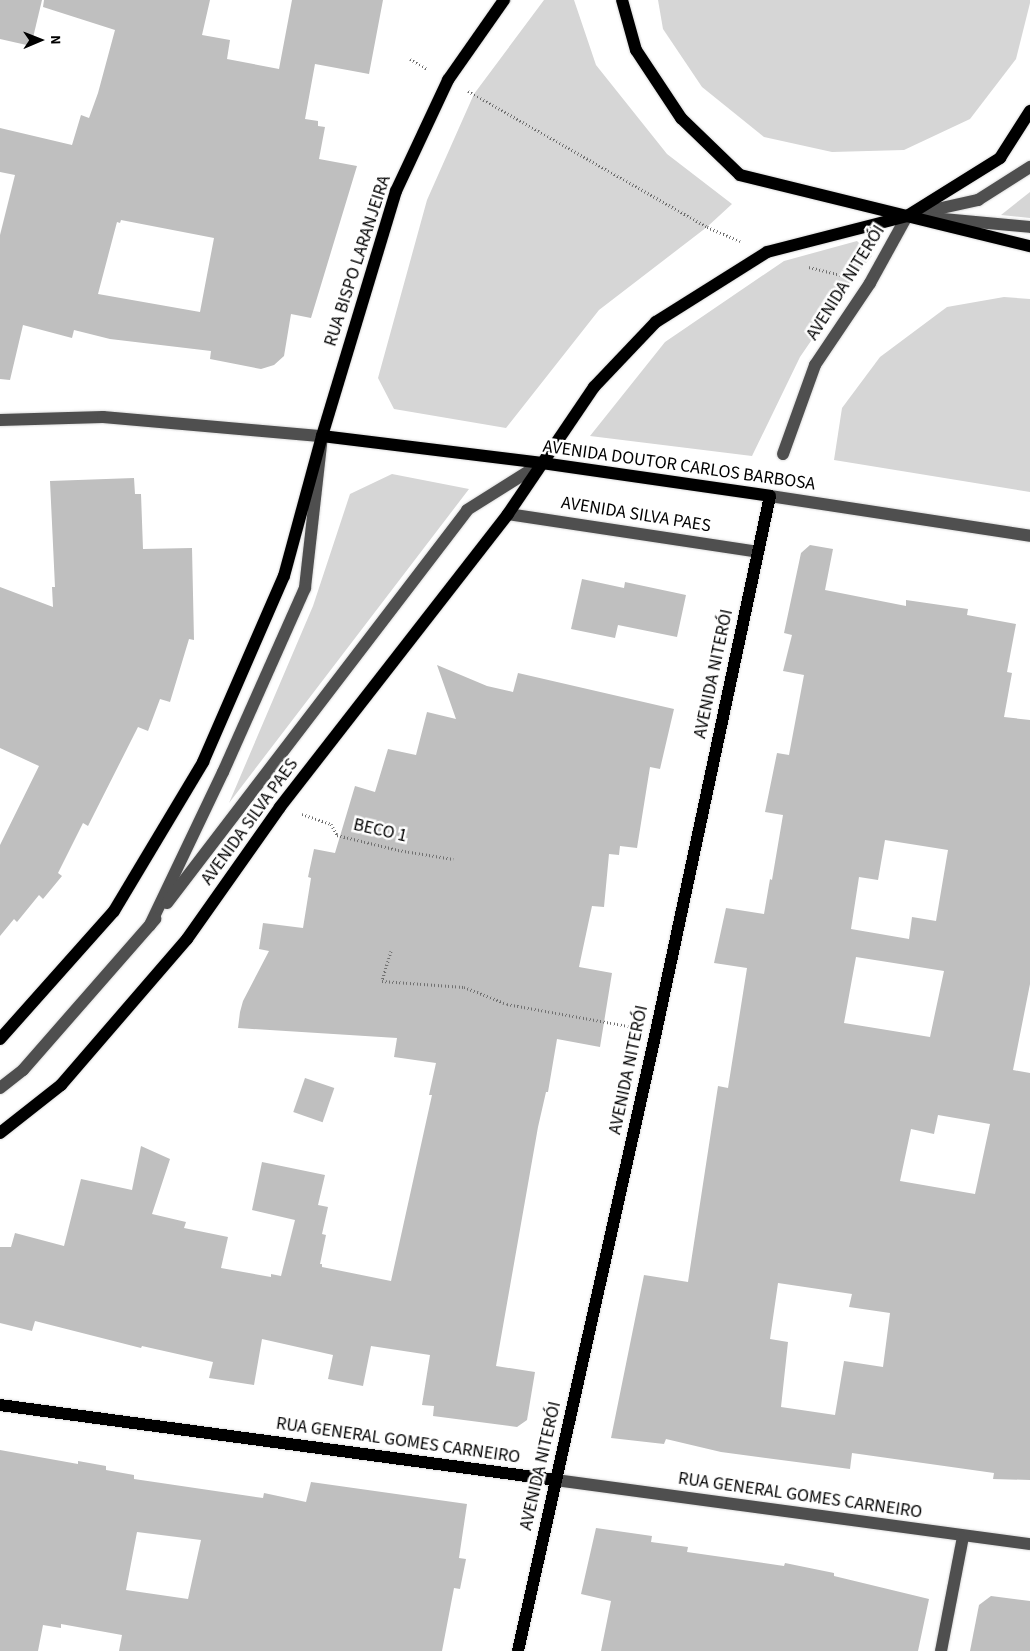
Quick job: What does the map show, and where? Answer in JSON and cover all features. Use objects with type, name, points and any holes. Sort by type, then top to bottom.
[{"type":"main road","name":"RUA BISPO LARANJEIRA","points":[[322,436],[396,190],[448,80],[504,0]]},
{"type":"main road","points":[[622,0],[636,50],[681,118],[740,175],[1030,246]]},
{"type":"main road","points":[[907,216],[1000,158],[1030,111]]},
{"type":"main road","name":"AVENIDA SILVA PAES","points":[[0,1133],[61,1085],[187,939],[280,807],[508,514],[594,387],[656,322],[767,252],[907,216]]},
{"type":"main road","points":[[0,1039],[114,911],[203,762],[284,576],[322,436]]},
{"type":"main road","name":"AVENIDA DOUTOR CARLOS BARBOSA","points":[[322,436],[542,463],[770,496]]},
{"type":"main road","name":"AVENIDA NITERÓI","points":[[518,1651],[656,1032],[770,496]]},
{"type":"main road","name":"RUA GENERAL GOMES CARNEIRO","points":[[0,1405],[556,1480]]},
{"type":"street","points":[[907,216],[978,200],[1030,167]]},
{"type":"street","points":[[907,216],[1030,227]]},
{"type":"street","name":"AVENIDA NITERÓI","points":[[783,454],[815,365],[870,283],[907,216]]},
{"type":"street","points":[[0,420],[103,417],[322,436],[306,588],[223,772],[150,925]]},
{"type":"street","points":[[0,1088],[23,1070],[150,925],[467,510],[542,463]]},
{"type":"street","name":"AVENIDA DOUTOR CARLOS BARBOSA","points":[[770,496],[1030,536]]},
{"type":"street","name":"AVENIDA SILVA PAES","points":[[508,514],[758,552]]},
{"type":"street","name":"RUA GENERAL GOMES CARNEIRO","points":[[556,1480],[963,1537],[1030,1544]]},
{"type":"street","points":[[941,1651],[963,1537]]},
{"type":"path","points":[[410,60],[707,227],[767,252]]},
{"type":"path","points":[[806,267],[870,283]]},
{"type":"path","name":"BECO 1","points":[[280,807],[332,824],[337,835],[398,850],[454,858]]},
{"type":"path","points":[[391,952],[382,981],[464,987],[508,1004],[656,1032]]},
{"type":"shaded area","points":[[544,0],[574,0],[596,65],[667,154],[732,204],[707,227],[599,310],[506,428],[394,409],[378,378],[427,200],[474,94]]},
{"type":"shaded area","points":[[658,0],[1030,0],[1030,3],[1016,59],[970,119],[904,150],[832,152],[764,137],[702,87],[663,29]]},
{"type":"shaded area","points":[[1030,192],[1030,218],[1001,215]]},
{"type":"shaded area","points":[[857,241],[872,256],[854,278],[800,357],[752,456],[590,436],[665,342],[784,261]]},
{"type":"shaded area","points":[[1004,297],[1030,299],[1030,492],[834,460],[842,408],[880,357],[947,307]]},
{"type":"shaded area","points":[[392,474],[469,489],[229,803],[313,606],[350,494]]},
{"type":"building","points":[[0,0],[42,0],[31,46],[0,39]]},
{"type":"building","points":[[44,0],[210,0],[202,35],[230,40],[227,59],[279,69],[292,0],[383,0],[369,74],[315,64],[305,119],[318,121],[318,126],[325,127],[319,159],[357,166],[311,318],[291,314],[284,356],[274,365],[261,369],[210,359],[211,351],[110,339],[74,330],[72,338],[23,325],[10,380],[0,379],[0,235],[15,175],[0,172],[0,128],[72,145],[81,115],[89,118],[98,93],[115,30],[43,7]],"holes":[[[121,220],[214,238],[200,312],[98,294],[117,222],[120,223]]]},
{"type":"building","points":[[134,478],[135,494],[141,494],[143,549],[192,548],[194,640],[189,639],[170,702],[160,699],[148,731],[138,727],[88,826],[83,823],[58,873],[62,876],[43,899],[39,895],[17,922],[14,919],[0,936],[0,845],[39,766],[0,748],[0,587],[53,607],[52,587],[55,587],[50,481]]},
{"type":"building","points":[[810,545],[833,549],[825,590],[906,606],[906,600],[968,609],[967,615],[1016,624],[1007,672],[1012,673],[1004,717],[1030,720],[1030,984],[1013,1070],[1030,1073],[1030,1480],[993,1479],[994,1473],[852,1453],[850,1469],[721,1452],[666,1439],[664,1444],[611,1438],[644,1275],[688,1282],[718,1086],[728,1088],[747,968],[714,963],[726,908],[764,914],[770,879],[772,880],[783,815],[765,812],[777,753],[789,755],[804,675],[783,671],[792,635],[784,633],[801,553]],"holes":[[[885,840],[948,850],[936,921],[912,917],[909,939],[851,929],[859,877],[878,880]],[[856,957],[944,971],[930,1037],[844,1023]],[[938,1115],[990,1124],[975,1194],[900,1181],[911,1129],[934,1134]],[[778,1283],[852,1294],[849,1307],[890,1313],[883,1367],[844,1361],[835,1415],[781,1407],[788,1342],[770,1339]]]},
{"type":"building","points":[[582,579],[624,588],[625,582],[686,595],[677,637],[618,625],[615,638],[571,629]]},
{"type":"building","points":[[437,665],[487,686],[513,692],[518,673],[674,709],[660,769],[650,767],[637,848],[620,846],[619,855],[609,854],[604,907],[592,906],[579,967],[612,973],[600,1047],[557,1039],[548,1092],[546,1092],[538,1127],[496,1366],[535,1372],[527,1420],[517,1427],[433,1416],[434,1406],[422,1405],[430,1355],[371,1346],[363,1386],[328,1379],[333,1355],[262,1339],[254,1385],[209,1378],[213,1362],[142,1346],[141,1348],[35,1321],[32,1331],[0,1323],[0,1247],[11,1247],[15,1233],[64,1246],[81,1179],[132,1190],[141,1146],[170,1159],[152,1214],[186,1222],[184,1228],[228,1237],[221,1268],[271,1277],[271,1274],[281,1276],[295,1220],[252,1210],[262,1162],[325,1175],[318,1205],[328,1207],[322,1234],[326,1235],[320,1264],[322,1264],[322,1267],[391,1281],[432,1095],[429,1095],[436,1063],[394,1057],[397,1038],[238,1028],[243,1001],[269,951],[259,949],[263,923],[303,928],[311,878],[308,877],[314,849],[335,853],[355,786],[375,792],[388,749],[416,755],[427,712],[456,719]]},
{"type":"building","points":[[305,1078],[334,1088],[323,1122],[293,1112]]},
{"type":"building","points":[[0,1450],[78,1464],[78,1461],[106,1466],[106,1470],[134,1475],[134,1479],[263,1498],[264,1493],[306,1502],[311,1482],[467,1504],[459,1558],[466,1559],[460,1589],[454,1588],[442,1651],[119,1651],[122,1635],[61,1624],[61,1628],[43,1625],[38,1651],[0,1651]],"holes":[[[137,1532],[201,1540],[188,1599],[126,1590]]]},
{"type":"building","points":[[596,1528],[652,1536],[651,1542],[688,1547],[687,1552],[784,1566],[785,1563],[834,1573],[834,1576],[929,1599],[918,1651],[601,1651],[611,1601],[581,1594]]},
{"type":"building","points":[[991,1596],[1030,1601],[1030,1651],[970,1651],[979,1605]]}]
